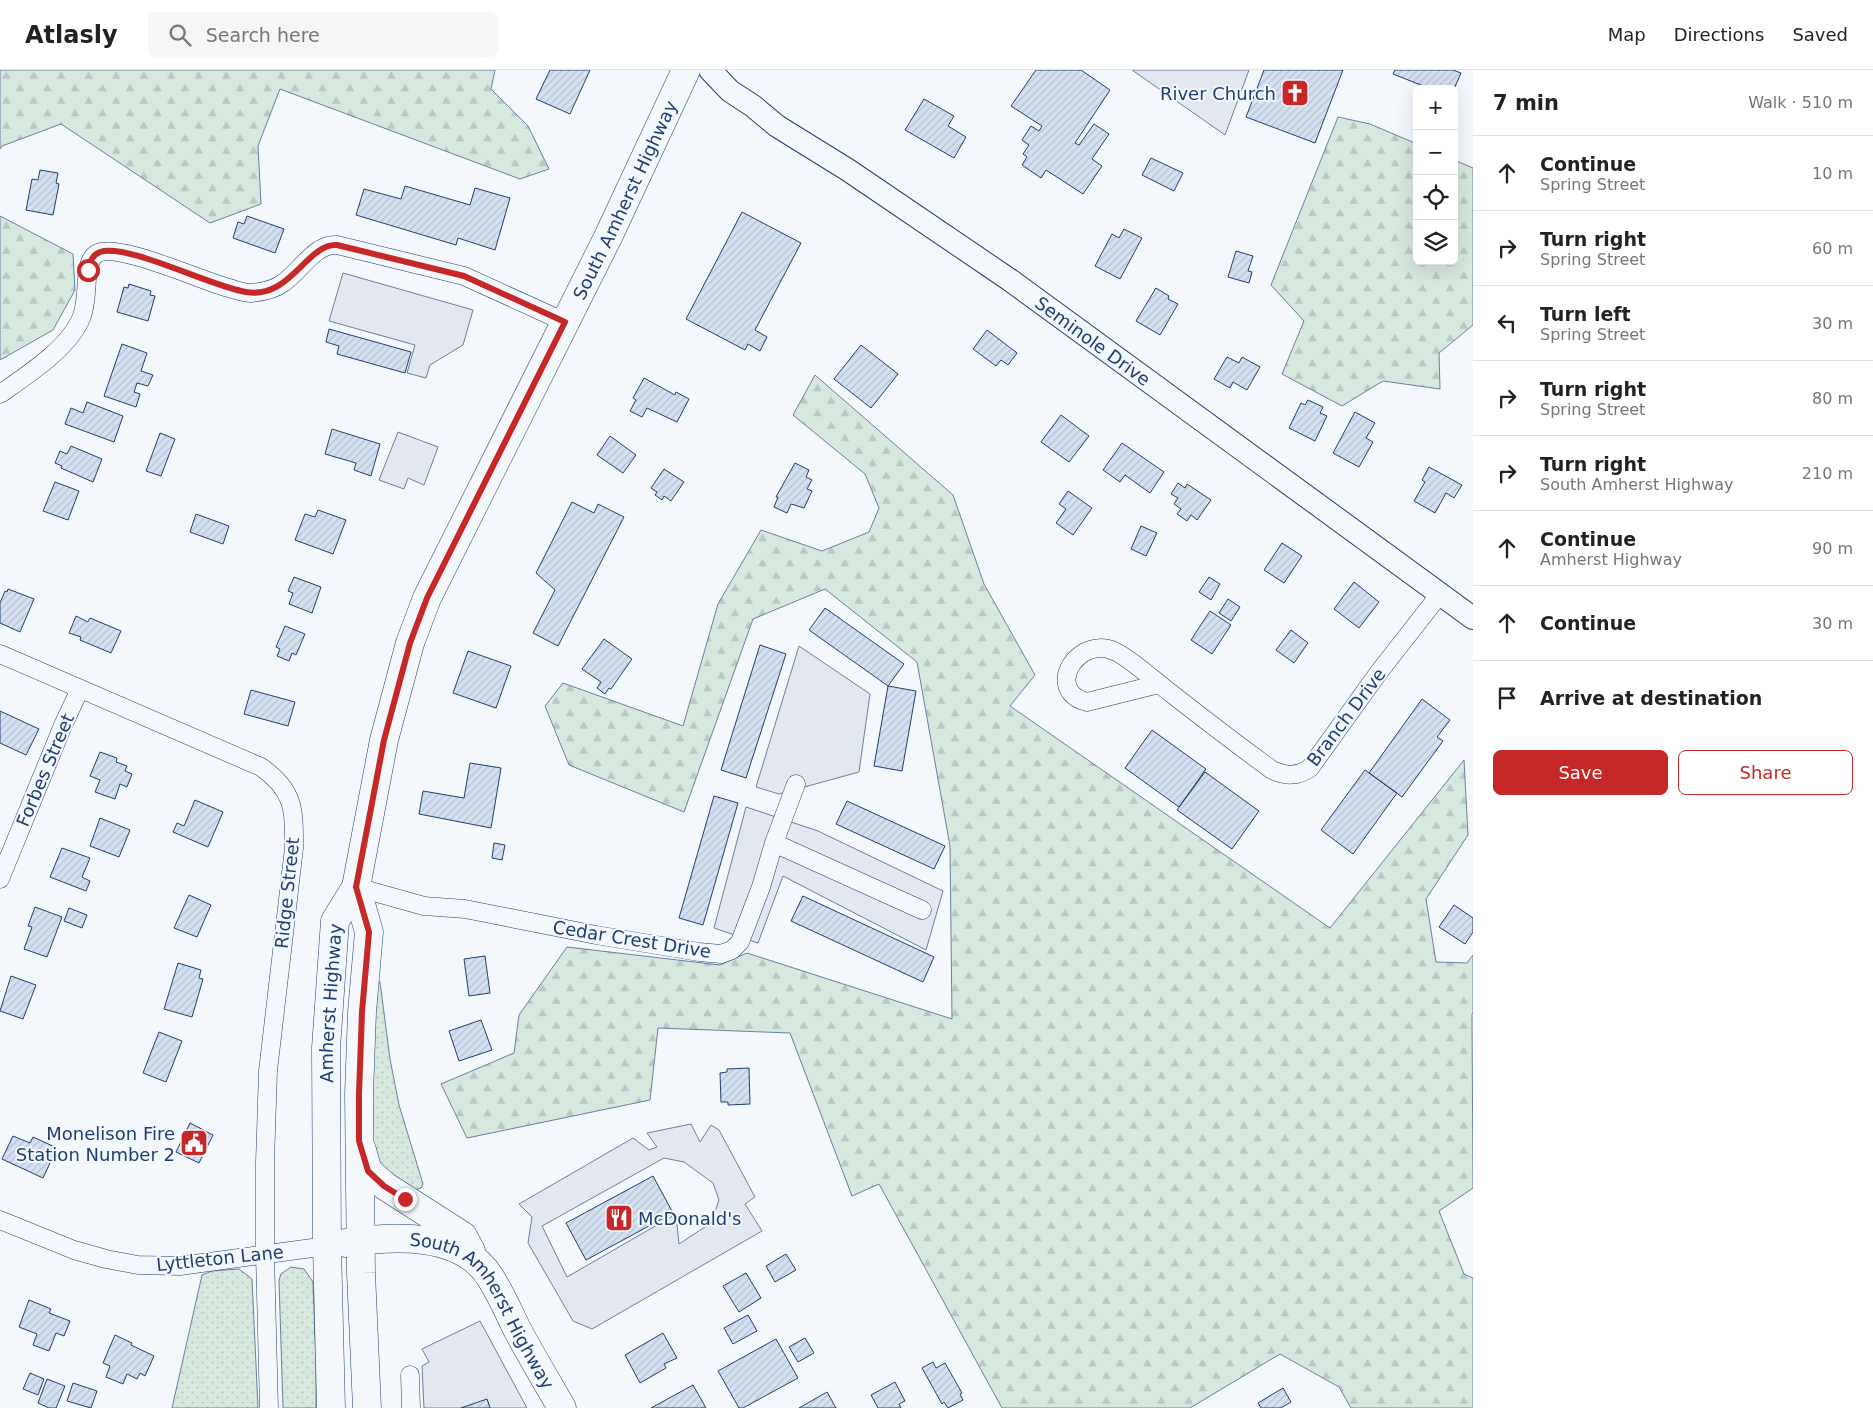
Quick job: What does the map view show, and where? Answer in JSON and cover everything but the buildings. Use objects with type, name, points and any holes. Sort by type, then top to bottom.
[{"type":"main road","name":"South Amherst Highway","points":[[356,887],[384,740],[410,643],[427,598],[616,220],[686,70]]},
{"type":"main road","name":"Amherst Highway","points":[[356,887],[369,932],[362,1012],[359,1094],[361,1273],[367,1408]]},
{"type":"main road","name":"Amherst Highway","points":[[331,1408],[327,1246],[326,1048],[335,921],[356,887]]},
{"type":"main road","points":[[359,1141],[368,1171],[384,1186],[463,1236],[477,1262]]},
{"type":"main road","name":"South Amherst Highway","points":[[327,1246],[362,1240],[405,1239],[428,1241],[451,1246],[477,1262],[490,1276],[526,1346],[562,1408]]},
{"type":"street","name":"Seminole Drive","points":[[710,70],[730,91],[754,106],[777,126],[848,170],[1010,280],[1473,618]]},
{"type":"street","points":[[0,394],[64,344],[75,330],[82,317],[91,259],[97,253],[108,250],[131,254],[209,282],[248,293],[266,291],[282,284],[321,248],[332,244],[464,276],[565,322]]},
{"type":"street","name":"Branch Drive","points":[[1159,684],[1087,702],[1077,700],[1068,691],[1066,683],[1068,671],[1073,662],[1084,652],[1096,648],[1108,648],[1117,652],[1272,770],[1283,775],[1295,775],[1310,768],[1378,672],[1440,594]]},
{"type":"street","name":"Ridge Street","points":[[0,654],[261,767],[274,776],[289,796],[294,821],[294,848],[268,1071],[265,1162],[265,1255],[269,1408]]},
{"type":"street","name":"Forbes Street","points":[[0,879],[64,723],[80,689]]},
{"type":"street","name":"Cedar Crest Drive","points":[[356,887],[424,906],[465,909],[596,935],[721,954],[732,950],[740,942],[796,784]]},
{"type":"street","points":[[774,843],[922,910]]},
{"type":"street","name":"Lyttleton Lane","points":[[0,1220],[74,1250],[138,1265],[180,1266],[327,1246]]},
{"type":"street","points":[[410,1375],[411,1408]]},
{"type":"green space","points":[[0,70],[495,70],[491,89],[528,126],[549,169],[520,179],[280,89],[258,146],[261,204],[210,223],[61,124],[2,146],[0,149]]},
{"type":"green space","points":[[1338,117],[1370,124],[1413,142],[1413,265],[1458,265],[1458,162],[1473,168],[1473,325],[1439,353],[1440,389],[1383,381],[1342,406],[1282,374],[1304,321],[1271,285]]},
{"type":"green space","points":[[0,216],[73,254],[75,290],[53,330],[0,360]]},
{"type":"green space","points":[[815,375],[953,495],[984,584],[1035,675],[1010,706],[1330,928],[1464,760],[1468,835],[1426,899],[1436,962],[1467,963],[1473,955],[1473,1188],[1439,1211],[1464,1274],[1473,1278],[1473,1408],[1351,1408],[1339,1387],[1280,1354],[1190,1408],[1002,1408],[879,1184],[852,1196],[790,1033],[658,1028],[650,1100],[467,1138],[441,1084],[514,1053],[519,1015],[567,947],[720,965],[747,953],[952,1019],[950,846],[917,662],[825,589],[753,619],[684,812],[569,765],[545,706],[563,683],[683,726],[718,604],[761,530],[822,551],[869,532],[879,508],[865,474],[793,415]]},
{"type":"green space","points":[[378,981],[380,982],[390,1059],[399,1105],[423,1184],[421,1188],[412,1191],[384,1180],[370,1142],[373,1027]]},
{"type":"green space","points":[[291,1267],[304,1269],[313,1282],[316,1408],[283,1408],[279,1280],[281,1274]]},
{"type":"green space","points":[[239,1269],[252,1279],[258,1408],[172,1408],[202,1275],[212,1271]]},
{"type":"shaded area","points":[[1132,70],[1249,70],[1225,135]]},
{"type":"shaded area","points":[[343,273],[473,310],[463,345],[430,365],[426,378],[407,373],[415,345],[329,321]]},
{"type":"shaded area","points":[[398,432],[438,447],[424,485],[408,478],[404,489],[379,480]]},
{"type":"shaded area","points":[[799,646],[870,694],[859,772],[779,794],[756,787]]},
{"type":"shaded area","points":[[746,807],[818,831],[943,891],[926,950],[783,876],[758,943],[714,928]]},
{"type":"shaded area","points":[[691,1124],[700,1142],[711,1125],[719,1130],[755,1197],[745,1204],[762,1231],[592,1329],[573,1321],[528,1243],[532,1217],[519,1204],[633,1138],[649,1150],[657,1147],[647,1133]],"holes":[[[664,1158],[684,1162],[713,1183],[719,1200],[711,1223],[679,1244],[676,1214],[567,1277],[542,1226]]]},
{"type":"shaded area","points":[[480,1321],[527,1408],[490,1408],[487,1400],[461,1408],[424,1408],[422,1366],[429,1362],[422,1349]]},
{"type":"place","name":"River Church","points":[[1295,93]]},
{"type":"place","name":"Monelison Fire Station Number 2","points":[[194,1143]]},
{"type":"place","name":"McDonald's","points":[[619,1218]]},
{"type":"route","points":[[88,270],[91,259],[97,253],[108,250],[131,254],[209,282],[248,293],[266,291],[282,284],[321,248],[332,244],[464,276],[565,322],[427,598],[410,643],[384,740],[356,887],[369,932],[362,1012],[359,1141],[368,1171],[384,1186],[405,1199]]}]
